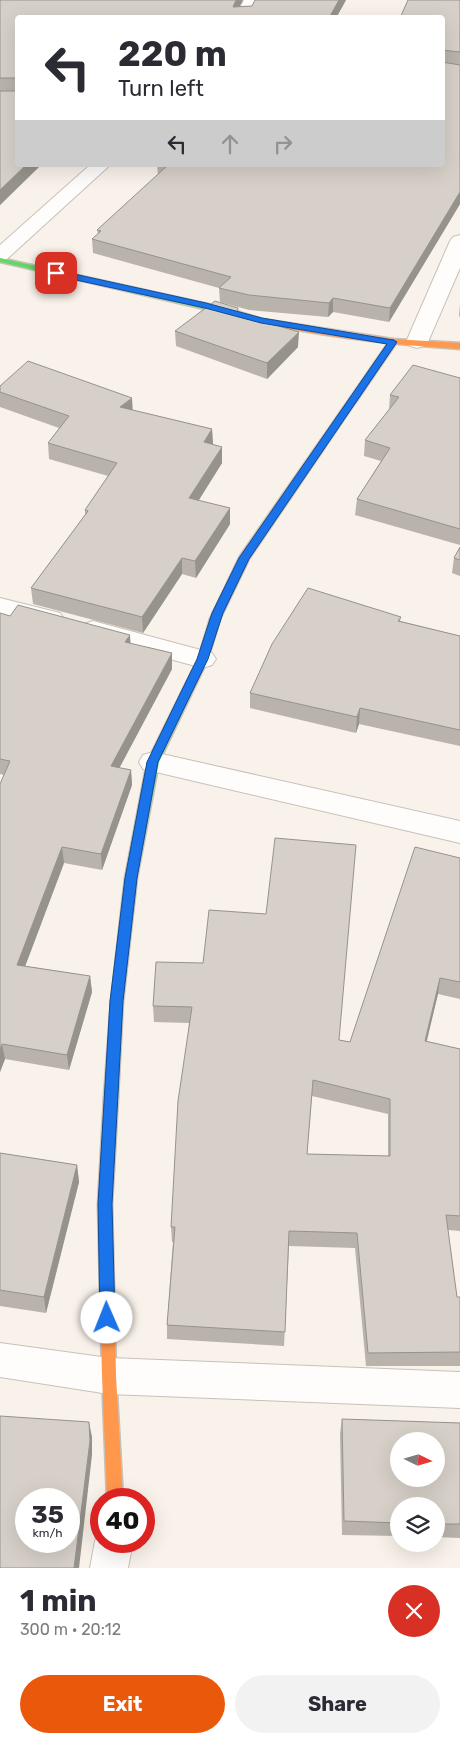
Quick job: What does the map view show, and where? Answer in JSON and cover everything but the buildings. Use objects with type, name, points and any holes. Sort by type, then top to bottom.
[{"type":"street","points":[[244,15],[252,0]]},
{"type":"street","points":[[0,255],[99,167]]},
{"type":"street","points":[[417,342],[455,257],[460,241]]},
{"type":"street","points":[[0,260],[206,306],[261,321],[393,342],[460,346]]},
{"type":"street","points":[[114,1488],[109,1376],[105,1204],[117,1001],[131,878],[153,762],[203,659],[218,613],[244,558],[393,342]]},
{"type":"street","points":[[0,606],[203,659]]},
{"type":"street","points":[[153,762],[460,832]]},
{"type":"street","points":[[0,1360],[109,1376],[460,1390]]},
{"type":"street","points":[[110,1568],[112,1553]]},
{"type":"traffic: fast","points":[[0,260],[226,311]]},
{"type":"traffic: fast","points":[[111,1097],[117,1001],[131,878],[153,762],[203,659],[215,619]]},
{"type":"traffic: slow","points":[[226,311],[261,321],[393,342],[460,346]]},
{"type":"traffic: slow","points":[[215,619],[244,558],[353,400]]},
{"type":"traffic: slow","points":[[111,1097],[105,1204],[109,1376],[114,1488]]},
{"type":"traffic: jam","points":[[353,400],[393,342]]},
{"type":"route","points":[[56,273],[206,306],[261,321],[393,342],[244,558],[218,613],[203,659],[153,762],[131,878],[117,1001],[105,1204],[107,1318]]}]
